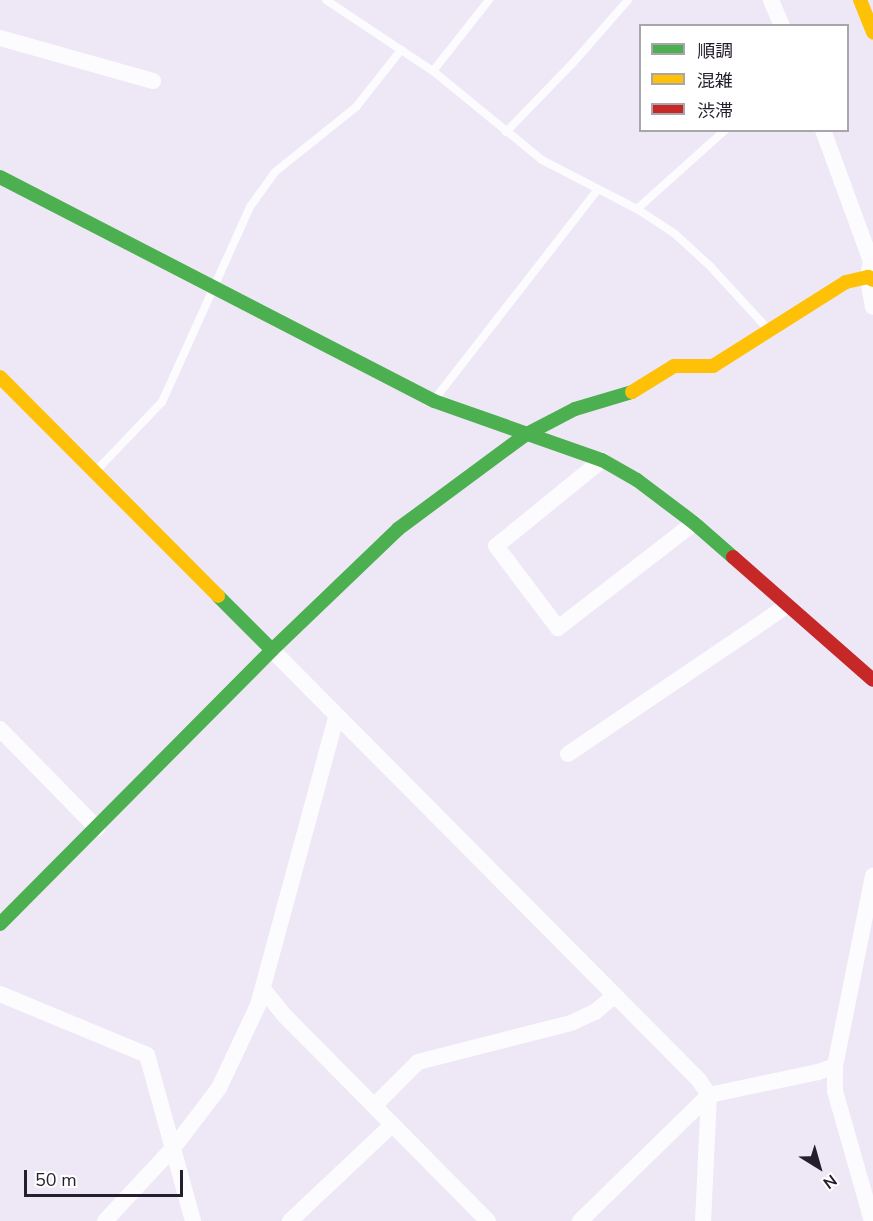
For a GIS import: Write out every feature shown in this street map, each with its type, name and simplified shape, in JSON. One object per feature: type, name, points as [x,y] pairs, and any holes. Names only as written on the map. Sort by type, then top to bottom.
[{"type":"street","points":[[771,0],[781,24]]},
{"type":"street","points":[[860,0],[873,33]]},
{"type":"street","points":[[0,38],[153,81]]},
{"type":"street","points":[[825,132],[871,261],[873,308]]},
{"type":"street","points":[[0,177],[434,401],[525,435],[602,460],[637,480],[694,523],[873,680]]},
{"type":"street","points":[[0,924],[272,650],[398,529],[525,435],[575,409],[625,396],[674,366],[713,366],[846,282],[871,279]]},
{"type":"street","points":[[0,377],[698,1079],[709,1095],[703,1221]]},
{"type":"street","points":[[602,460],[496,546],[558,628],[694,523]]},
{"type":"street","points":[[568,754],[787,606]]},
{"type":"street","points":[[105,1221],[174,1147],[219,1088],[258,1005],[336,717]]},
{"type":"street","points":[[0,729],[97,828]]},
{"type":"street","points":[[872,1221],[835,1091],[835,1066],[873,876]]},
{"type":"street","points":[[263,989],[286,1017],[488,1221]]},
{"type":"street","points":[[0,994],[147,1055],[193,1221]]},
{"type":"street","points":[[374,1106],[418,1062],[571,1023],[595,1012],[614,996]]},
{"type":"street","points":[[580,1221],[709,1095],[818,1072],[835,1066]]},
{"type":"street","points":[[290,1221],[393,1124]]},
{"type":"lane","points":[[326,0],[433,71],[542,160],[637,210],[675,234],[710,266],[770,331]]},
{"type":"lane","points":[[433,71],[489,0]]},
{"type":"lane","points":[[506,132],[572,64],[628,0]]},
{"type":"lane","points":[[95,472],[162,402],[250,207],[275,172],[356,107],[401,50]]},
{"type":"lane","points":[[637,210],[723,132]]},
{"type":"lane","points":[[434,401],[598,189]]},
{"type":"traffic: fast","points":[[0,177],[434,401],[602,460],[637,480],[694,523],[733,557]]},
{"type":"traffic: fast","points":[[0,924],[272,650],[398,529],[525,435],[575,409],[632,392]]},
{"type":"traffic: fast","points":[[218,596],[272,650]]},
{"type":"traffic: slow","points":[[860,0],[873,33]]},
{"type":"traffic: slow","points":[[632,392],[674,366],[713,366],[846,282],[868,277],[873,280]]},
{"type":"traffic: slow","points":[[0,377],[218,596]]},
{"type":"traffic: jam","points":[[733,557],[873,680]]}]
